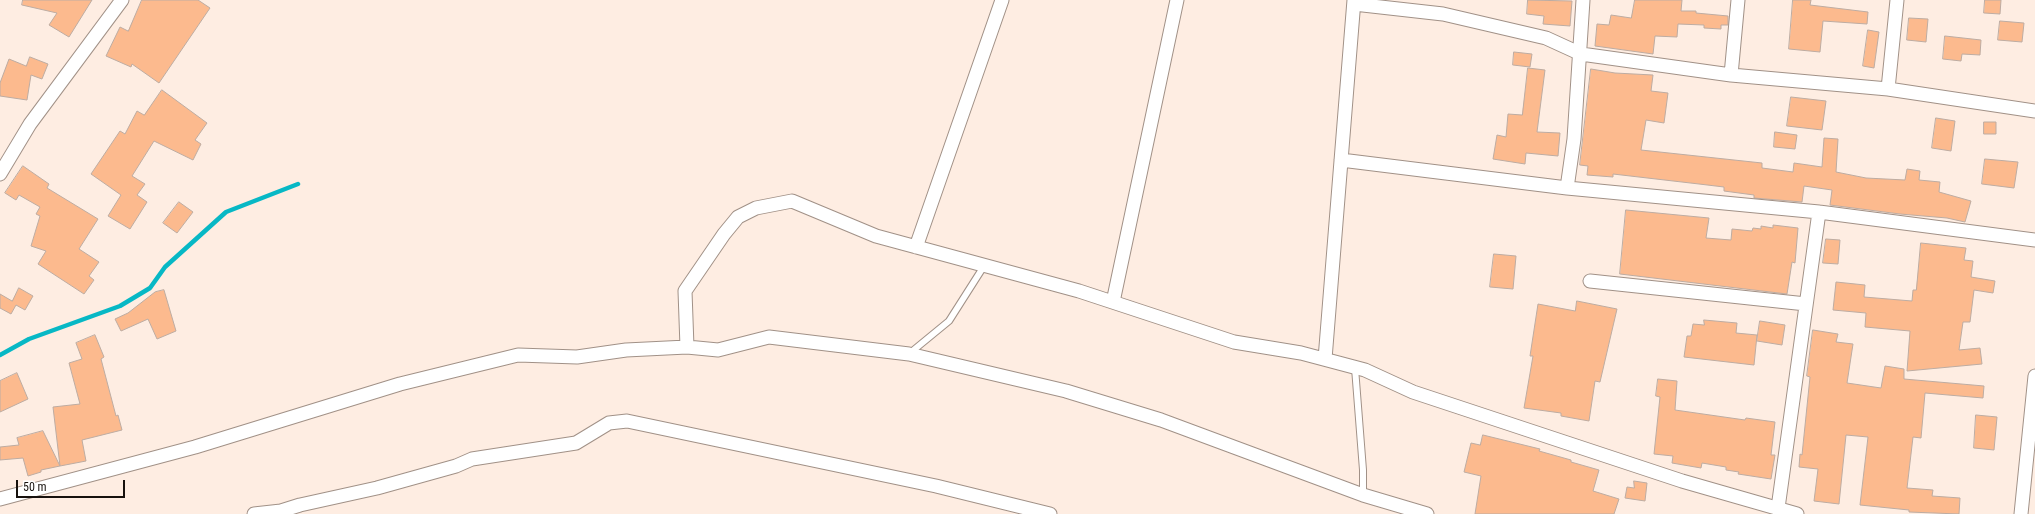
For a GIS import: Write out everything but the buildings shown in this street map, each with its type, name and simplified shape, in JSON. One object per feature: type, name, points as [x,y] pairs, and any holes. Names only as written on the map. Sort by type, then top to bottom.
[{"type":"street","points":[[0,174],[30,124],[122,0]]},
{"type":"street","points":[[916,247],[1002,0]]},
{"type":"street","points":[[1113,302],[1178,0]]},
{"type":"street","points":[[1567,188],[1574,138],[1581,54],[1583,0]]},
{"type":"street","points":[[1731,75],[1738,0]]},
{"type":"street","points":[[1888,90],[1897,0]]},
{"type":"street","points":[[1325,359],[1354,2],[1444,14],[1546,38],[1581,54],[1731,75],[1888,90],[2035,111]]},
{"type":"street","points":[[1341,160],[1567,188],[1819,212],[2035,240]]},
{"type":"street","points":[[687,347],[684,291],[738,217],[756,208],[792,201],[876,236],[1113,302],[1234,342],[1301,353],[1355,368],[1413,392],[1675,479],[1797,514]]},
{"type":"street","points":[[1778,508],[1819,212]]},
{"type":"street","points":[[1590,281],[1806,304]]},
{"type":"street","points":[[0,499],[195,447],[400,384],[518,355],[577,357],[626,350],[687,347],[718,350],[769,337],[909,354],[1066,390],[1161,420],[1363,495],[1428,514]]},
{"type":"street","points":[[2021,514],[2031,457],[2035,376]]},
{"type":"street","points":[[254,514],[281,511],[300,505],[377,488],[456,466],[472,459],[576,443],[609,423],[627,421],[936,486],[1050,514]]},
{"type":"lane","points":[[909,354],[950,321],[984,265]]},
{"type":"lane","points":[[1355,368],[1363,470],[1363,495]]},
{"type":"waterway","points":[[0,355],[29,339],[120,306],[150,288],[165,267],[226,212],[298,184]]}]
